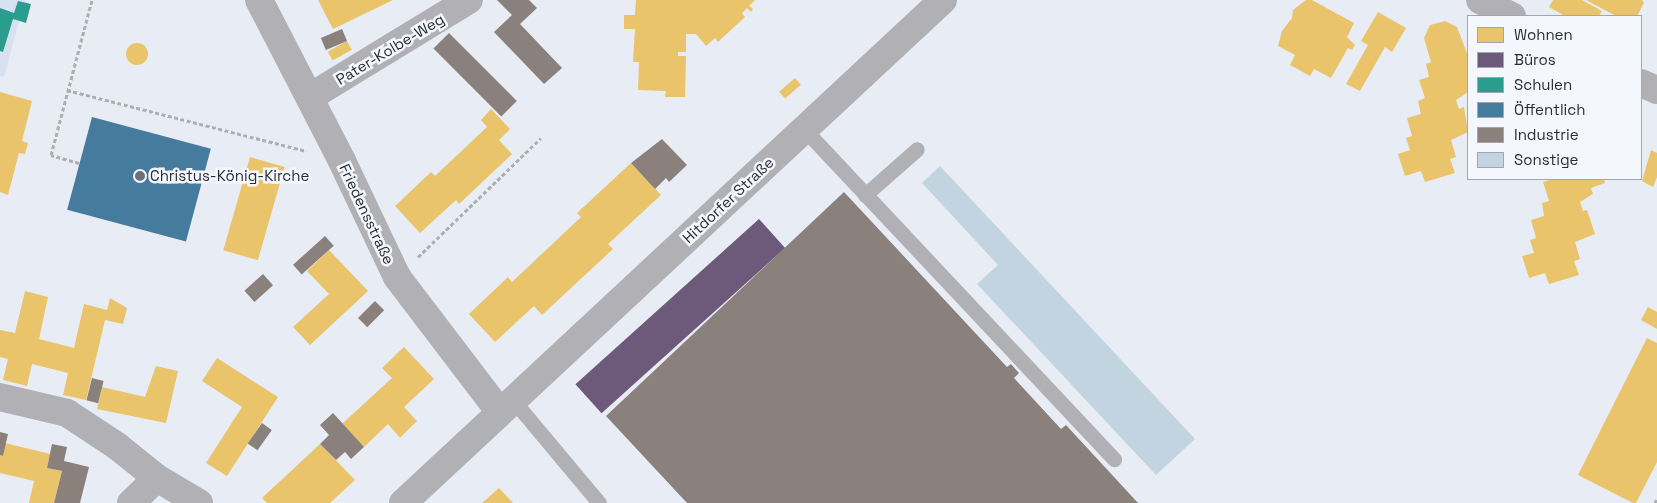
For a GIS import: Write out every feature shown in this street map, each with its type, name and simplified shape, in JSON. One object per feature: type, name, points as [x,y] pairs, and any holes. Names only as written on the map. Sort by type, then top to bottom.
[{"type":"street","name":"Friedensstraße","points":[[259,0],[342,161],[397,277],[506,406]]},
{"type":"street","name":"Pater-Kolbe-Weg","points":[[310,97],[470,0]]},
{"type":"street","name":"Hitdorfer Straße","points":[[403,503],[943,0]]},
{"type":"street","points":[[1480,0],[1510,15]]},
{"type":"street","points":[[1642,83],[1657,90]]},
{"type":"street","points":[[0,397],[67,413],[117,446],[156,478],[198,503]]},
{"type":"street","points":[[131,503],[156,478]]},
{"type":"lane","points":[[804,129],[1114,459]]},
{"type":"lane","points":[[865,195],[917,149]]},
{"type":"lane","points":[[506,406],[599,503]]},
{"type":"path","points":[[80,162],[51,154],[92,0]]},
{"type":"path","points":[[67,90],[342,161]]},
{"type":"path","points":[[397,277],[541,138]]},
{"type":"path","points":[[1655,503],[1657,499]]},
{"type":"shaded area","points":[[0,0],[25,0],[4,77],[0,76]]},
{"type":"building: Wohnen","points":[[318,0],[393,0],[333,29]]},
{"type":"building: Wohnen","points":[[636,0],[755,0],[749,6],[753,9],[751,12],[747,8],[742,13],[745,17],[718,42],[715,38],[706,46],[696,34],[686,34],[686,52],[678,52],[678,56],[686,56],[685,97],[665,97],[666,91],[638,90],[639,62],[633,62],[635,29],[624,29],[624,15],[635,15]]},
{"type":"building: Wohnen","points":[[1306,0],[1312,0],[1354,23],[1347,37],[1355,45],[1352,50],[1348,48],[1331,78],[1314,69],[1310,76],[1290,65],[1295,55],[1278,46],[1282,31],[1292,18],[1293,10]]},
{"type":"building: Wohnen","points":[[1553,0],[1582,0],[1602,11],[1600,15],[1563,15],[1549,7]]},
{"type":"building: Wohnen","points":[[1586,0],[1642,0],[1644,3],[1638,15],[1614,15]]},
{"type":"building: Wohnen","points":[[1378,12],[1406,28],[1392,52],[1385,47],[1360,91],[1346,84],[1368,45],[1361,41]]},
{"type":"building: Wohnen","points":[[1445,21],[1457,27],[1467,53],[1467,93],[1456,100],[1459,109],[1464,107],[1467,132],[1451,140],[1456,157],[1450,159],[1455,173],[1425,182],[1421,171],[1405,176],[1398,154],[1410,150],[1406,138],[1412,136],[1407,118],[1421,114],[1418,101],[1425,98],[1419,80],[1429,77],[1426,64],[1431,62],[1424,38],[1430,25]]},
{"type":"building: Wohnen","points":[[347,41],[352,50],[333,60],[328,52]]},
{"type":"building: Wohnen","points":[[137,43],[145,46],[148,54],[145,62],[137,65],[129,62],[126,54],[129,46]]},
{"type":"building: Wohnen","points":[[795,78],[801,85],[785,99],[779,92]]},
{"type":"building: Wohnen","points":[[0,92],[32,101],[22,141],[28,143],[25,154],[19,153],[8,195],[0,192]]},
{"type":"building: Wohnen","points":[[491,109],[510,129],[499,140],[512,154],[459,204],[456,200],[420,233],[395,206],[431,172],[435,176],[487,127],[481,120]]},
{"type":"building: Wohnen","points":[[1651,150],[1657,153],[1657,177],[1653,187],[1642,181]]},
{"type":"building: Wohnen","points":[[250,157],[285,167],[258,260],[223,250]]},
{"type":"building: Wohnen","points":[[631,163],[661,195],[608,244],[613,249],[542,315],[534,306],[495,342],[469,314],[508,277],[512,282],[581,217],[577,213]]},
{"type":"building: Wohnen","points":[[1550,180],[1604,180],[1605,183],[1591,188],[1593,194],[1580,202],[1583,211],[1587,210],[1595,234],[1575,242],[1580,259],[1574,261],[1579,275],[1549,284],[1545,273],[1529,278],[1522,256],[1534,253],[1530,240],[1536,238],[1531,220],[1544,216],[1542,203],[1549,201],[1543,182]]},
{"type":"building: Wohnen","points":[[329,250],[368,291],[310,345],[293,327],[329,294],[307,271]]},
{"type":"building: Wohnen","points":[[25,291],[48,297],[39,339],[74,348],[84,304],[107,310],[110,298],[127,308],[123,324],[105,320],[86,400],[63,395],[68,373],[32,364],[27,386],[3,380],[8,359],[0,357],[0,330],[15,333]]},
{"type":"building: Wohnen","points":[[1648,307],[1657,312],[1657,329],[1641,320]]},
{"type":"building: Wohnen","points":[[1647,338],[1657,343],[1657,462],[1636,503],[1633,503],[1578,475]]},
{"type":"building: Wohnen","points":[[404,347],[434,379],[404,407],[417,421],[400,438],[388,424],[364,447],[342,424],[392,378],[382,368]]},
{"type":"building: Wohnen","points":[[217,358],[278,397],[227,476],[206,463],[242,407],[202,381]]},
{"type":"building: Wohnen","points":[[156,366],[178,371],[166,423],[97,409],[102,387],[145,397]]},
{"type":"building: Wohnen","points":[[5,443],[50,454],[47,468],[62,471],[54,503],[29,503],[34,481],[0,473],[0,455],[3,456]]},
{"type":"building: Wohnen","points":[[320,444],[355,480],[330,503],[267,503],[262,498]]},
{"type":"building: Wohnen","points":[[499,488],[513,503],[482,503]]},
{"type":"building: Büros","points":[[759,219],[785,248],[602,413],[575,384]]},
{"type":"building: Schulen","points":[[18,1],[31,4],[26,23],[13,19],[3,52],[0,51],[0,8],[14,13]]},
{"type":"building: Öffentlich","name":"Christus-König-Kirche","points":[[92,117],[211,149],[186,242],[67,210]]},
{"type":"building: Industrie","points":[[497,0],[529,0],[537,8],[520,24],[562,68],[544,84],[494,32],[512,15]]},
{"type":"building: Industrie","points":[[342,29],[347,41],[326,50],[321,38]]},
{"type":"building: Industrie","points":[[449,33],[517,101],[501,116],[433,49]]},
{"type":"building: Industrie","points":[[662,139],[687,165],[669,182],[666,178],[655,189],[631,163]]},
{"type":"building: Industrie","points":[[844,192],[1007,367],[1011,364],[1019,373],[1014,378],[1061,429],[1066,425],[1138,503],[687,503],[606,416]]},
{"type":"building: Industrie","points":[[325,236],[334,246],[302,274],[293,265]]},
{"type":"building: Industrie","points":[[263,274],[273,285],[254,302],[244,291]]},
{"type":"building: Industrie","points":[[375,301],[384,310],[367,327],[358,318]]},
{"type":"building: Industrie","points":[[92,378],[104,381],[98,403],[86,400]]},
{"type":"building: Industrie","points":[[333,413],[364,447],[351,459],[345,452],[336,460],[320,444],[329,435],[320,425]]},
{"type":"building: Industrie","points":[[262,423],[272,430],[257,450],[248,443]]},
{"type":"building: Industrie","points":[[0,432],[8,434],[3,456],[0,455]]},
{"type":"building: Industrie","points":[[52,444],[67,447],[64,461],[89,467],[80,503],[54,503],[62,471],[47,468]]},
{"type":"building: Sonstige","points":[[940,166],[1195,439],[1156,475],[977,284],[998,265],[922,183]]},
{"type":"place","name":"Christus-König-Kirche","points":[[140,176]]}]
